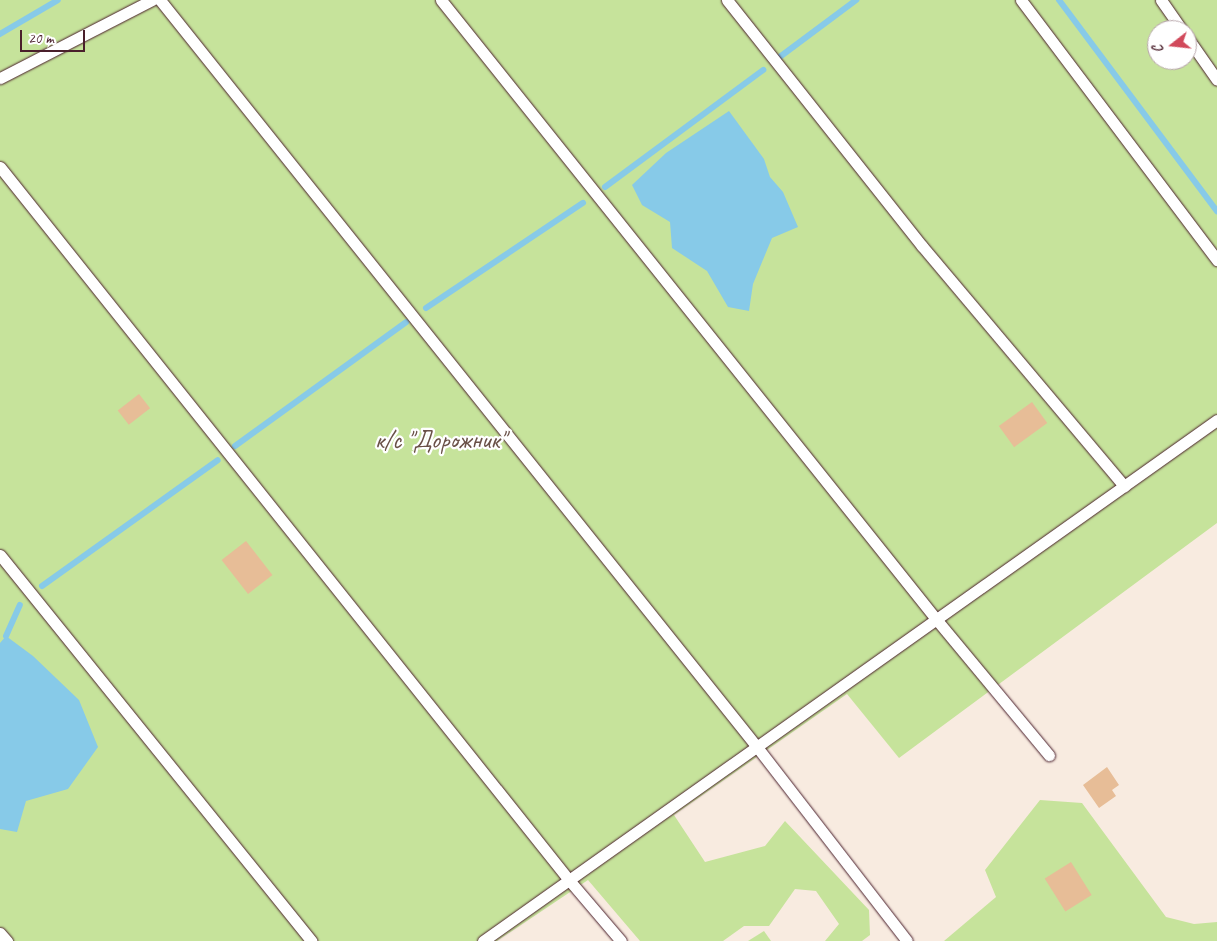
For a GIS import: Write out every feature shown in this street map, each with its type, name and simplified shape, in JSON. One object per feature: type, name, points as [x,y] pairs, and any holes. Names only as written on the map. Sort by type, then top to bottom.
[{"type":"lane","points":[[0,78],[152,0]]},
{"type":"lane","points":[[160,0],[757,747],[907,941]]},
{"type":"lane","points":[[441,0],[936,620],[1049,755]]},
{"type":"lane","points":[[727,0],[922,246],[1124,486]]},
{"type":"lane","points":[[1021,0],[1217,260]]},
{"type":"lane","points":[[1161,0],[1175,20]]},
{"type":"lane","points":[[1197,51],[1217,80]]},
{"type":"lane","points":[[0,166],[569,880],[621,941]]},
{"type":"lane","points":[[483,941],[1217,420]]},
{"type":"lane","points":[[0,555],[311,941]]},
{"type":"lane","points":[[0,933],[7,941]]},
{"type":"green space","name":"к/с \"Дорожник\"","points":[[0,0],[1217,0],[1217,523],[899,758],[847,694],[674,815],[705,862],[765,846],[785,821],[869,910],[870,935],[862,941],[825,941],[839,924],[816,891],[795,889],[769,926],[744,926],[723,941],[640,941],[588,880],[497,941],[0,941]]},
{"type":"green space","points":[[1040,800],[1082,803],[1166,917],[1194,924],[1217,922],[1217,941],[944,941],[996,897],[985,870]]},
{"type":"green space","points":[[764,931],[771,941],[748,941]]},
{"type":"water","points":[[729,111],[764,159],[770,177],[783,192],[798,227],[772,238],[753,284],[749,311],[728,307],[707,271],[672,248],[670,222],[642,205],[632,185],[666,153]]},
{"type":"water","points":[[6,636],[33,656],[79,700],[98,747],[68,789],[26,801],[17,832],[0,829],[0,643]]},
{"type":"building","points":[[139,394],[150,408],[129,425],[118,411]]},
{"type":"building","points":[[1032,402],[1047,423],[1014,447],[999,426]]},
{"type":"building","points":[[246,541],[272,575],[248,594],[222,560]]},
{"type":"building","points":[[1107,767],[1119,785],[1112,790],[1116,796],[1099,808],[1083,785]]},
{"type":"building","points":[[1071,862],[1092,895],[1065,912],[1045,878]]},
{"type":"waterway","points":[[0,34],[58,0]]},
{"type":"waterway","points":[[781,56],[856,0]]},
{"type":"waterway","points":[[1059,0],[1217,211]]},
{"type":"waterway","points":[[605,187],[763,70]]},
{"type":"waterway","points":[[426,308],[583,203]]},
{"type":"waterway","points":[[235,446],[406,322]]},
{"type":"waterway","points":[[42,586],[218,460]]},
{"type":"waterway","points":[[6,636],[20,605]]}]
